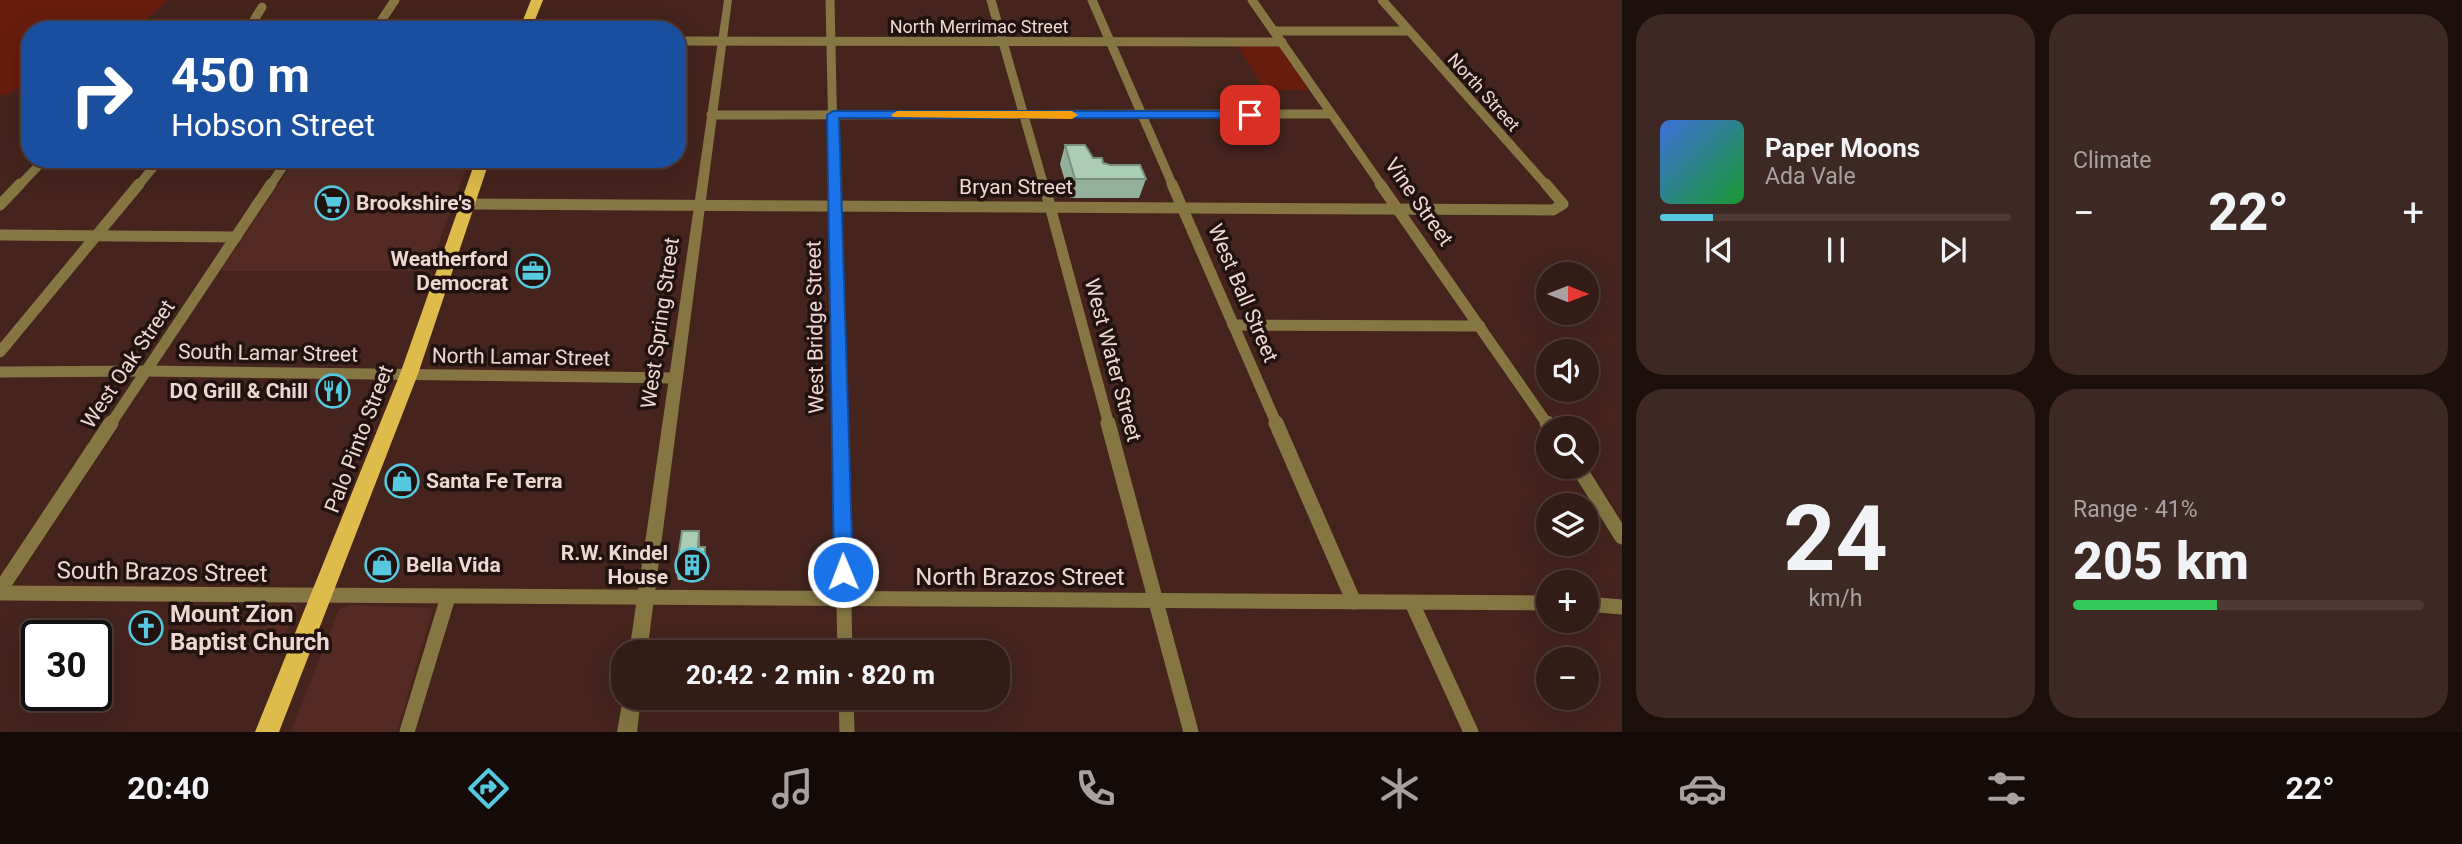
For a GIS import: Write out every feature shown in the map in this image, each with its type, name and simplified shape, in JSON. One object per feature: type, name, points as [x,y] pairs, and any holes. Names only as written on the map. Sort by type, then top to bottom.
[{"type":"main road","points":[[529,21],[537,0]]},
{"type":"main road","name":"Palo Pinto Street","points":[[267,732],[409,374],[480,168]]},
{"type":"street","points":[[381,21],[395,0]]},
{"type":"street","name":"West Spring Street","points":[[640,640],[710,115],[728,0]]},
{"type":"street","name":"West Bridge Street","points":[[830,0],[845,640]]},
{"type":"street","name":"West Water Street","points":[[991,0],[1050,206],[1191,732]]},
{"type":"street","name":"West Ball Street","points":[[1093,0],[1354,602]]},
{"type":"street","name":"Vine Street","points":[[1252,0],[1542,416]]},
{"type":"street","name":"North Street","points":[[1382,0],[1563,204]]},
{"type":"street","points":[[253,21],[262,7]]},
{"type":"street","points":[[1274,31],[1408,31]]},
{"type":"street","name":"North Merrimac Street","points":[[686,41],[1282,42]]},
{"type":"street","points":[[710,115],[1331,114]]},
{"type":"street","points":[[0,205],[36,168]]},
{"type":"street","points":[[0,352],[153,168]]},
{"type":"street","name":"West Oak Street","points":[[0,592],[282,168]]},
{"type":"street","name":"Bryan Street","points":[[467,204],[1553,210],[1563,204]]},
{"type":"street","points":[[0,235],[236,237]]},
{"type":"street","points":[[1233,325],[1480,326]]},
{"type":"street","name":"South Lamar Street","points":[[0,372],[146,370],[409,374]]},
{"type":"street","name":"North Lamar Street","points":[[409,374],[675,377]]},
{"type":"street","points":[[1586,479],[1622,537]]},
{"type":"street","name":"South Brazos Street","points":[[0,592],[323,596]]},
{"type":"street","name":"North Brazos Street","points":[[323,596],[1536,603]]},
{"type":"street","points":[[407,732],[448,597]]},
{"type":"street","points":[[1412,603],[1471,732]]},
{"type":"street","points":[[1599,605],[1622,607]]},
{"type":"street","points":[[627,732],[630,710]]},
{"type":"street","points":[[846,710],[847,732]]},
{"type":"shaded area","points":[[0,0],[167,0],[145,21],[21,21],[21,89],[16,89],[9,95],[0,95]]},
{"type":"shaded area","points":[[1236,43],[1279,45],[1309,90],[1265,90]]},
{"type":"shaded area","points":[[290,168],[466,168],[429,271],[221,271]]},
{"type":"shaded area","points":[[251,604],[298,605],[278,652],[229,652]]},
{"type":"shaded area","points":[[349,605],[433,608],[397,732],[291,732],[338,611]]},
{"type":"building","points":[[1065,145],[1085,145],[1093,158],[1102,158],[1103,163],[1110,165],[1140,165],[1146,179],[1075,179]]},
{"type":"building","name":"R.W. Kindel House","points":[[682,531],[699,531],[698,547],[705,547],[703,572],[676,572]]},
{"type":"slow traffic","points":[[897,115],[1072,115]]},
{"type":"place","name":"Brookshire's","points":[[332,203]]},
{"type":"place","name":"Weatherford Democrat","points":[[533,271]]},
{"type":"place","name":"DQ Grill & Chill","points":[[333,391]]},
{"type":"place","name":"Santa Fe Terra","points":[[402,481]]},
{"type":"place","name":"Bella Vida","points":[[382,565]]},
{"type":"place","name":"R.W. Kindel House","points":[[692,565]]},
{"type":"place","name":"Mount Zion Baptist Church","points":[[146,628]]},
{"type":"route","points":[[843,572],[833,115],[1250,115]]}]
